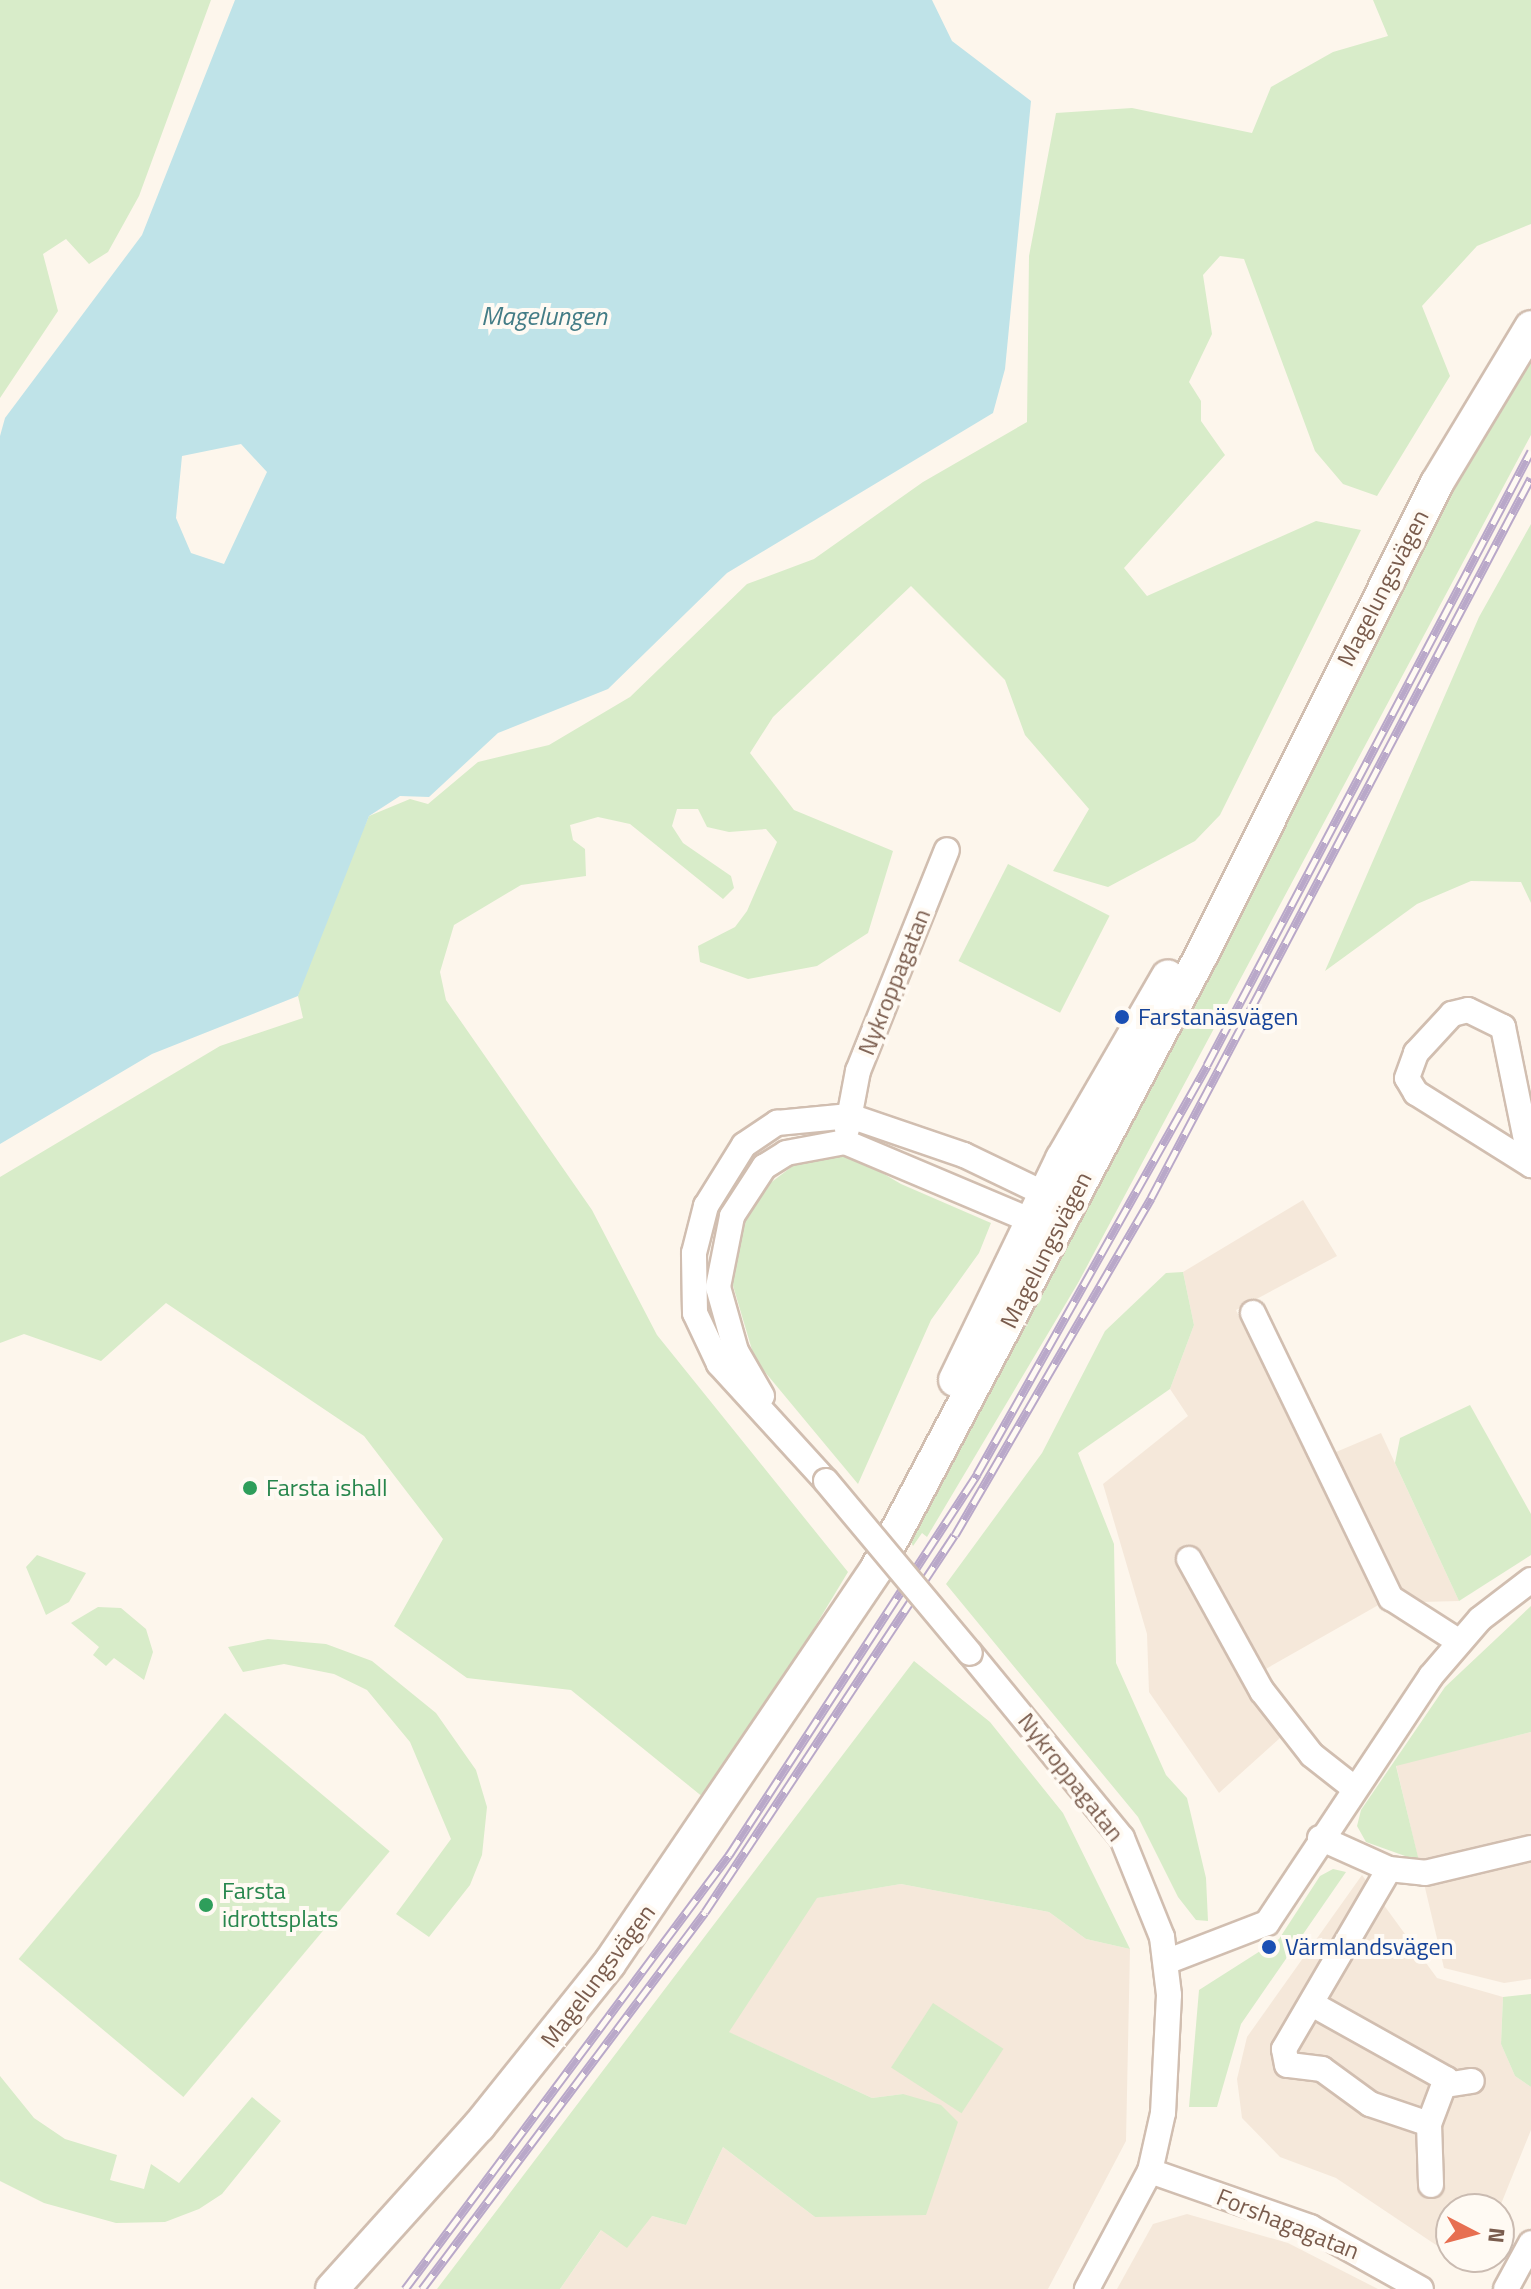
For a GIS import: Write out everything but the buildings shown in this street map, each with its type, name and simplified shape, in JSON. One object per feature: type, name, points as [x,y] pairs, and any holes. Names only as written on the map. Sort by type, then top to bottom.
[{"type":"main road","name":"Magelungsvägen","points":[[332,2289],[479,2126],[609,1964],[920,1495],[1050,1214],[1246,856],[1437,483],[1531,327]]},
{"type":"street","name":"Nykroppagatan","points":[[777,1422],[728,1328],[720,1258],[737,1205],[764,1167],[786,1153],[845,1142],[858,1071],[947,850]]},
{"type":"street","points":[[1452,1014],[1485,1014],[1503,1027],[1531,1165],[1416,1093],[1407,1078],[1416,1053],[1452,1014]]},
{"type":"street","name":"Nykroppagatan","points":[[1050,1214],[964,1155],[850,1116],[777,1123],[744,1145],[706,1206],[694,1253],[695,1313],[704,1338],[719,1364],[777,1422],[1122,1838],[1154,1906],[1166,1962],[1168,2062],[1150,2171],[1087,2289]]},
{"type":"street","points":[[845,1142],[1050,1214]]},
{"type":"street","points":[[1253,1313],[1391,1598],[1458,1641]]},
{"type":"street","points":[[1189,1559],[1262,1691],[1312,1755],[1354,1788]]},
{"type":"street","points":[[1166,1962],[1267,1923],[1320,1838],[1458,1641],[1531,1580]]},
{"type":"street","points":[[1320,1838],[1389,1869],[1438,1874],[1531,1848]]},
{"type":"street","points":[[1389,1869],[1284,2049],[1287,2065],[1322,2069],[1370,2104],[1429,2124]]},
{"type":"street","points":[[1312,2004],[1446,2085],[1472,2081]]},
{"type":"street","points":[[1431,2185],[1429,2124],[1446,2085]]},
{"type":"street","name":"Forshagagatan","points":[[1150,2171],[1310,2227],[1421,2289]]},
{"type":"street","points":[[1506,2289],[1531,2243]]},
{"type":"shaded area","points":[[1303,1200],[1337,1256],[1236,1310],[1310,1463],[1381,1433],[1459,1601],[1382,1603],[1241,1683],[1280,1738],[1219,1793],[1149,1692],[1147,1634],[1103,1484],[1188,1416],[1170,1389],[1194,1325],[1183,1272]]},
{"type":"shaded area","points":[[1531,1732],[1531,1979],[1504,1983],[1444,1968],[1396,1765]]},
{"type":"shaded area","points":[[1362,1875],[1437,1978],[1503,1997],[1501,2044],[1515,2076],[1531,2087],[1531,2130],[1505,2193],[1435,2193],[1435,2244],[1336,2178],[1280,2157],[1242,2118],[1237,2079],[1247,2037]]},
{"type":"shaded area","points":[[901,1884],[1049,1912],[1086,1939],[1130,1949],[1126,2141],[1048,2289],[560,2289],[602,2229],[652,2216],[686,2225],[723,2147],[815,2217],[903,2094],[872,2098],[728,2032],[816,1898]]},
{"type":"shaded area","points":[[1187,2214],[1288,2243],[1378,2289],[1117,2289],[1153,2224]]},
{"type":"green space","points":[[0,0],[211,0],[139,196],[108,252],[89,264],[66,239],[43,254],[58,311],[0,398]]},
{"type":"green space","points":[[1373,0],[1531,0],[1531,224],[1477,246],[1422,306],[1450,376],[1377,496],[1343,484],[1315,451],[1244,259],[1220,256],[1203,275],[1212,334],[1189,382],[1201,401],[1201,421],[1225,455],[1124,568],[1147,596],[1316,521],[1361,530],[1220,815],[1195,841],[1108,887],[1053,871],[1089,809],[1025,735],[1005,680],[911,586],[773,717],[750,753],[794,810],[893,851],[868,933],[817,966],[748,979],[700,962],[698,946],[735,927],[747,911],[777,842],[766,829],[729,832],[707,827],[698,809],[677,809],[672,826],[683,843],[731,876],[734,888],[723,899],[630,824],[598,817],[570,825],[573,840],[585,849],[586,876],[521,885],[454,925],[440,972],[446,1000],[592,1210],[657,1335],[848,1572],[709,1802],[571,1690],[467,1678],[394,1626],[443,1539],[364,1436],[166,1303],[101,1361],[24,1334],[0,1343],[0,1177],[220,1046],[303,1018],[298,996],[317,934],[369,816],[410,799],[428,804],[478,762],[549,745],[630,697],[747,584],[814,559],[923,482],[1027,422],[1029,256],[1056,113],[1132,108],[1252,133],[1271,87],[1333,52],[1388,36]]},
{"type":"green space","points":[[1531,361],[1531,435],[1078,1283],[927,1537],[922,1533],[913,1546],[909,1538],[1326,747],[1329,726],[1484,433]]},
{"type":"green space","points":[[1531,524],[1531,903],[1521,882],[1471,881],[1417,904],[1325,971],[1479,617]]},
{"type":"green space","points":[[1008,864],[1110,916],[1060,1013],[959,961]]},
{"type":"green space","points":[[844,1153],[869,1157],[867,1164],[901,1184],[991,1223],[979,1253],[931,1320],[858,1484],[755,1360],[731,1279],[742,1219],[757,1193],[802,1159]]},
{"type":"green space","points":[[1183,1272],[1194,1325],[1170,1389],[1078,1453],[1114,1544],[1116,1663],[1166,1775],[1187,1798],[1206,1878],[1208,1921],[1196,1920],[1178,1897],[1138,1817],[946,1584],[1042,1453],[1105,1331],[1166,1273]]},
{"type":"green space","points":[[1470,1405],[1531,1514],[1531,1555],[1459,1601],[1395,1463],[1400,1438]]},
{"type":"green space","points":[[37,1555],[86,1573],[69,1602],[46,1615],[26,1567]]},
{"type":"green space","points":[[1531,1606],[1531,1732],[1396,1766],[1419,1861],[1366,1842],[1357,1826],[1361,1810],[1445,1687]]},
{"type":"green space","points":[[98,1607],[121,1608],[146,1629],[153,1652],[144,1680],[114,1658],[106,1666],[93,1655],[99,1647],[71,1623]]},
{"type":"green space","points":[[268,1639],[326,1644],[372,1661],[436,1713],[476,1770],[487,1807],[482,1855],[470,1885],[429,1937],[396,1914],[451,1839],[410,1742],[367,1690],[334,1674],[284,1664],[243,1672],[228,1647]]},
{"type":"green space","points":[[914,1661],[990,1722],[1063,1813],[1130,1949],[1086,1939],[1049,1912],[901,1884],[817,1898],[729,2032],[872,2098],[903,2094],[941,2105],[958,2122],[926,2215],[815,2217],[723,2147],[686,2225],[652,2216],[627,2248],[601,2230],[560,2289],[437,2289]]},
{"type":"green space","name":"Farsta idrottsplats","points":[[225,1713],[390,1851],[183,2097],[19,1959]]},
{"type":"green space","points":[[1333,1869],[1346,1872],[1241,2024],[1217,2107],[1189,2107],[1199,1990],[1279,1939],[1320,1876]]},
{"type":"green space","points":[[1531,1994],[1531,2087],[1515,2076],[1501,2044],[1503,1997]]},
{"type":"green space","points":[[933,2003],[1003,2049],[962,2113],[891,2068]]},
{"type":"green space","points":[[0,2076],[34,2118],[65,2139],[117,2155],[110,2180],[144,2189],[151,2164],[179,2183],[252,2097],[281,2121],[222,2194],[199,2209],[165,2222],[116,2223],[44,2203],[0,2181]]},
{"type":"water","name":"Magelungen","points":[[235,0],[932,0],[952,41],[1031,101],[1005,369],[993,413],[727,573],[608,689],[498,733],[429,797],[400,796],[369,816],[298,996],[152,1054],[0,1144],[0,436],[5,418],[142,235]],"holes":[[[241,444],[267,472],[224,564],[191,553],[176,518],[182,456]]]},
{"type":"railway","points":[[405,2289],[729,1855],[977,1474],[1207,1065],[1531,451]]},
{"type":"railway","points":[[422,2289],[705,1912],[955,1535],[1151,1198],[1531,478]]},
{"type":"place","name":"Farstanäsvägen","points":[[1122,1017]]},
{"type":"place","name":"Farsta ishall","points":[[250,1488]]},
{"type":"place","name":"Farsta idrottsplats","points":[[206,1905]]},
{"type":"place","name":"Värmlandsvägen","points":[[1269,1947]]}]
